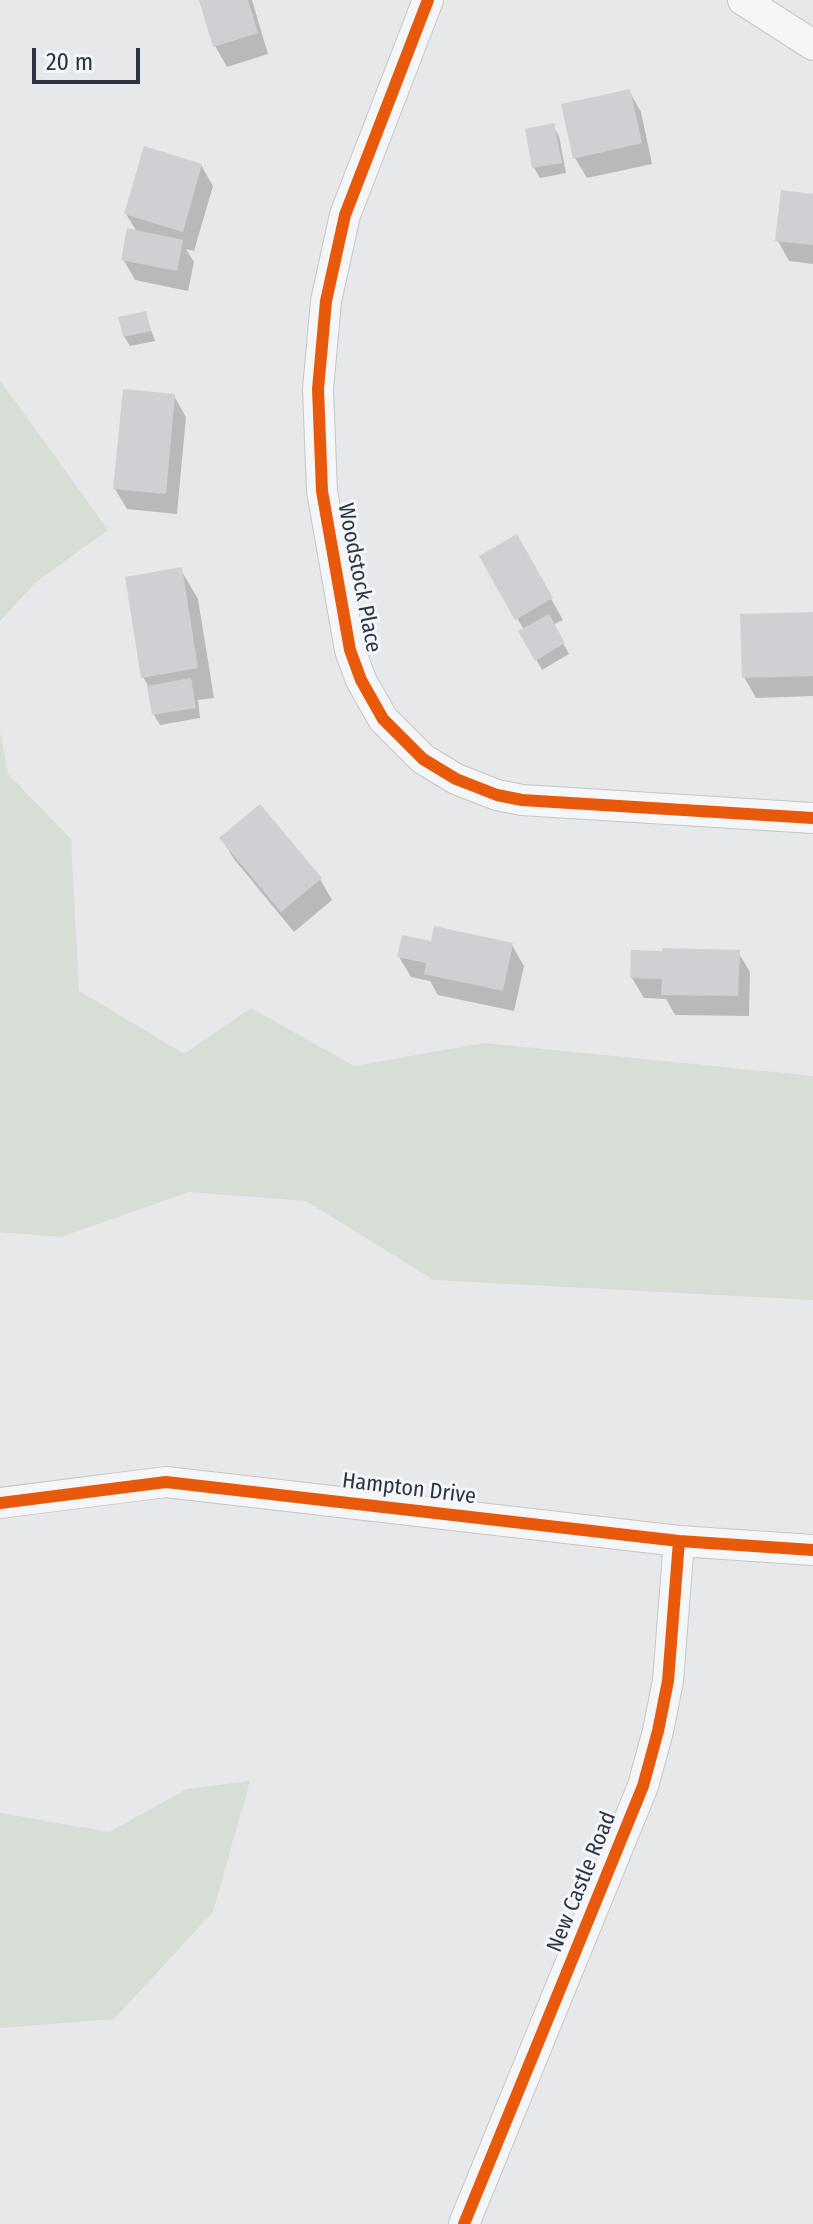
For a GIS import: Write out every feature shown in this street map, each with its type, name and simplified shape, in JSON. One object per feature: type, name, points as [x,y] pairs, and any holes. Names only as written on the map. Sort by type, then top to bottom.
[{"type":"street","name":"Woodstock Place","points":[[428,0],[345,215],[326,301],[318,389],[322,491],[350,650],[361,680],[383,719],[423,759],[456,779],[497,795],[522,800],[813,818]]},
{"type":"street","points":[[743,0],[813,45]]},
{"type":"street","name":"Hampton Drive","points":[[0,1503],[166,1482],[679,1541],[813,1550]]},
{"type":"street","name":"New Castle Road","points":[[464,2224],[643,1786],[668,1681],[679,1541]]},
{"type":"shaded area","points":[[0,380],[108,530],[36,582],[0,621]]},
{"type":"shaded area","points":[[0,730],[8,774],[71,839],[79,991],[184,1054],[251,1008],[354,1066],[484,1043],[813,1076],[813,1300],[434,1280],[306,1201],[189,1192],[61,1237],[0,1232]]},
{"type":"shaded area","points":[[250,1781],[213,1912],[114,2019],[0,2028],[0,1813],[109,1832],[187,1789]]},
{"type":"building","points":[[199,0],[248,0],[258,33],[213,47]]},
{"type":"building","points":[[630,89],[642,143],[573,159],[561,104]]},
{"type":"building","points":[[554,123],[562,163],[532,168],[525,129]]},
{"type":"building","points":[[144,146],[202,164],[183,232],[124,214]]},
{"type":"building","points":[[781,190],[813,194],[813,245],[775,241]]},
{"type":"building","points":[[127,228],[183,240],[177,271],[121,260]]},
{"type":"building","points":[[146,311],[151,331],[123,337],[118,317]]},
{"type":"building","points":[[123,389],[175,394],[166,494],[113,489]]},
{"type":"building","points":[[517,534],[553,598],[515,620],[479,556]]},
{"type":"building","points":[[182,567],[198,668],[141,678],[125,577]]},
{"type":"building","points":[[813,612],[813,676],[742,678],[740,614]]},
{"type":"building","points":[[549,614],[565,643],[535,661],[518,631]]},
{"type":"building","points":[[191,678],[196,708],[152,715],[147,686]]},
{"type":"building","points":[[260,804],[322,878],[281,912],[219,838]]},
{"type":"building","points":[[434,926],[513,943],[503,991],[424,974],[426,963],[397,957],[402,935],[431,941]]},
{"type":"building","points":[[663,948],[740,950],[738,996],[661,995],[662,979],[630,978],[631,950],[662,951]]},
{"type":"cycle path","points":[[428,0],[345,215],[326,301],[318,389],[322,491],[350,650],[361,680],[383,719],[423,759],[456,779],[497,795],[522,800],[813,818]]},
{"type":"cycle path","points":[[0,1503],[166,1482],[679,1541],[813,1550]]},
{"type":"cycle path","points":[[464,2224],[643,1786],[668,1681],[679,1541]]}]
